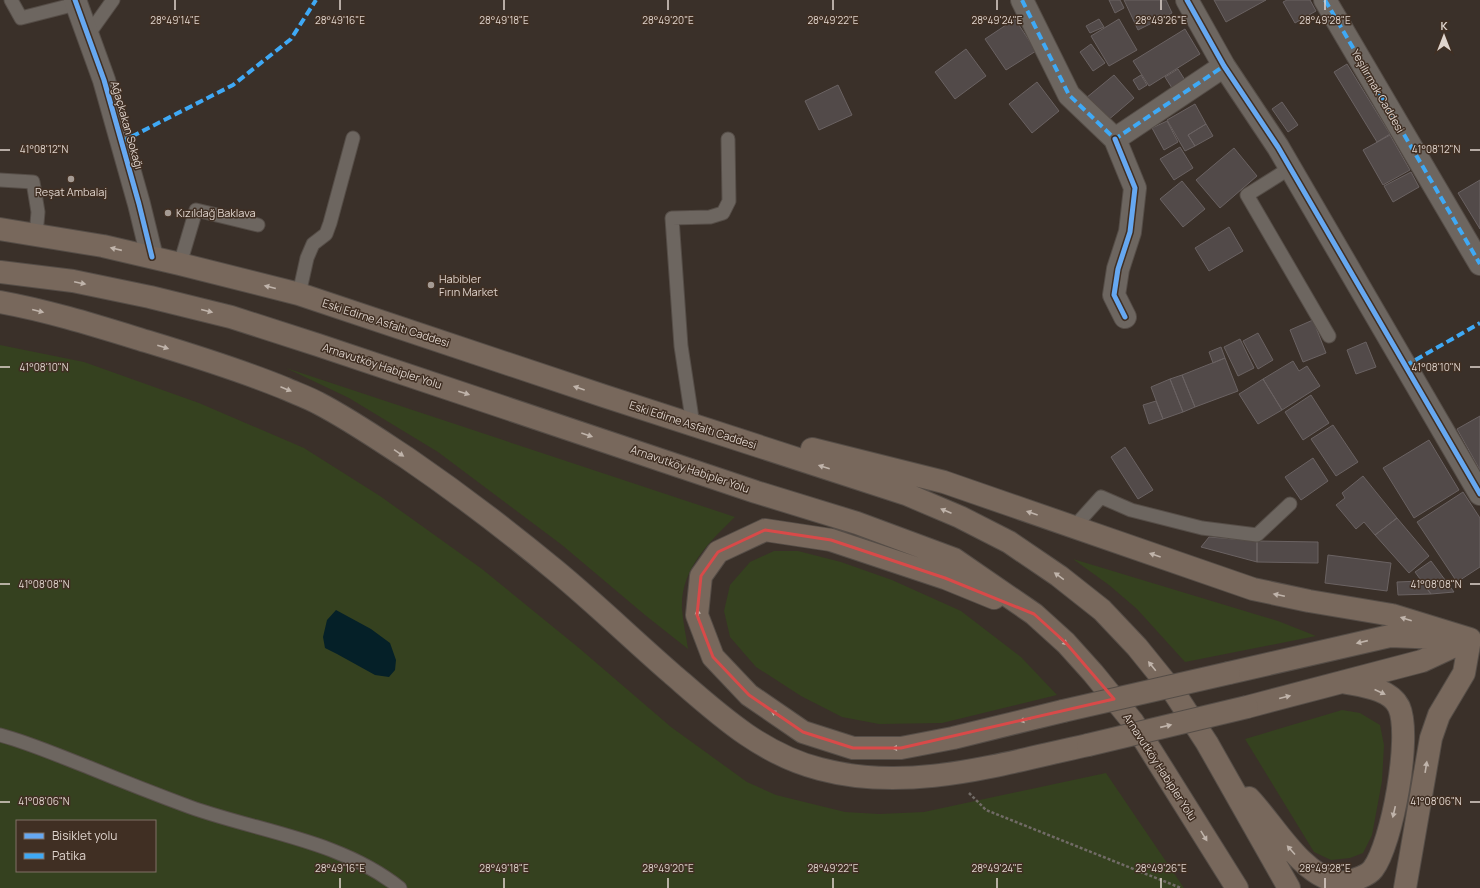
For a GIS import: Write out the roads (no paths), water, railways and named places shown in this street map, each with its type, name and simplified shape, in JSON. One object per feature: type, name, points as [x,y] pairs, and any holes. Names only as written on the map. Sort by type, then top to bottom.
[{"type":"highway","name":"Eski Edirne Asfaltı Caddesi","points":[[0,229],[103,246],[298,294],[763,447]]},
{"type":"highway","name":"Arnavutköy Habipler Yolu","points":[[0,272],[73,281],[150,297],[231,317],[756,492],[858,523],[954,559],[1034,614],[1066,643],[1094,673],[1133,722],[1237,888]]},
{"type":"highway","points":[[0,302],[71,319],[213,362],[261,378],[317,402],[373,435],[431,475],[496,523],[556,570],[718,714],[755,741],[788,759],[819,769],[858,778],[899,779],[951,774],[1088,745],[1247,707],[1422,660],[1470,639]]},
{"type":"highway","points":[[763,447],[810,448],[944,482],[1253,589],[1309,601],[1392,615],[1470,639]]},
{"type":"highway","points":[[763,447],[906,494],[960,517],[1010,542],[1060,576],[1102,610],[1137,647],[1175,694],[1233,782],[1258,808],[1292,851],[1317,874],[1338,882],[1360,879],[1372,871],[1381,857],[1388,837],[1396,801],[1402,752],[1403,724],[1398,707],[1389,696],[1377,690],[1342,682]]},
{"type":"highway","points":[[1034,614],[945,578],[831,540],[765,530],[718,552],[701,576],[697,615],[713,657],[749,695],[803,732],[853,748],[901,748],[953,738],[1063,711],[1390,636],[1470,639]]},
{"type":"highway","points":[[1405,888],[1431,738],[1439,715],[1464,673],[1470,639]]},
{"type":"highway","points":[[1207,743],[1289,888]]},
{"type":"street","points":[[1022,0],[1069,95],[1115,140],[1135,188],[1130,232],[1118,269],[1114,295],[1125,317]]},
{"type":"street","points":[[1187,0],[1224,66],[1290,168],[1480,494]]},
{"type":"street","name":"Yeşilırmak Caddesi","points":[[1325,0],[1480,264]]},
{"type":"street","name":"Ağaçkakan Sokağı","points":[[76,2],[104,80],[152,257]]},
{"type":"street","points":[[1115,140],[1224,66]]},
{"type":"lane","points":[[11,0],[21,18],[76,2]]},
{"type":"lane","points":[[88,35],[112,0]]},
{"type":"lane","points":[[298,294],[307,258],[313,244],[326,234],[330,223],[353,138]]},
{"type":"lane","points":[[693,425],[681,346],[672,218],[710,216],[723,213],[729,201],[728,139]]},
{"type":"lane","points":[[1290,168],[1247,195],[1329,336]]},
{"type":"lane","points":[[0,180],[33,182],[38,212],[36,234]]},
{"type":"lane","points":[[180,264],[196,210],[258,225]]},
{"type":"lane","points":[[1074,527],[1102,497],[1131,510],[1202,528],[1257,535],[1290,504]]},
{"type":"lane","points":[[0,735],[40,748],[221,818],[261,828],[328,849],[361,863],[387,877],[400,888]]},
{"type":"water","points":[[336,610],[371,629],[390,643],[396,660],[395,670],[389,677],[375,675],[325,648],[323,637],[327,620]]},
{"type":"place","name":"Reşat Ambalaj","points":[[71,179]]},
{"type":"place","name":"Kızıldağ Baklava","points":[[168,213]]},
{"type":"place","name":"Habibler Fırın Market","points":[[431,285]]}]
